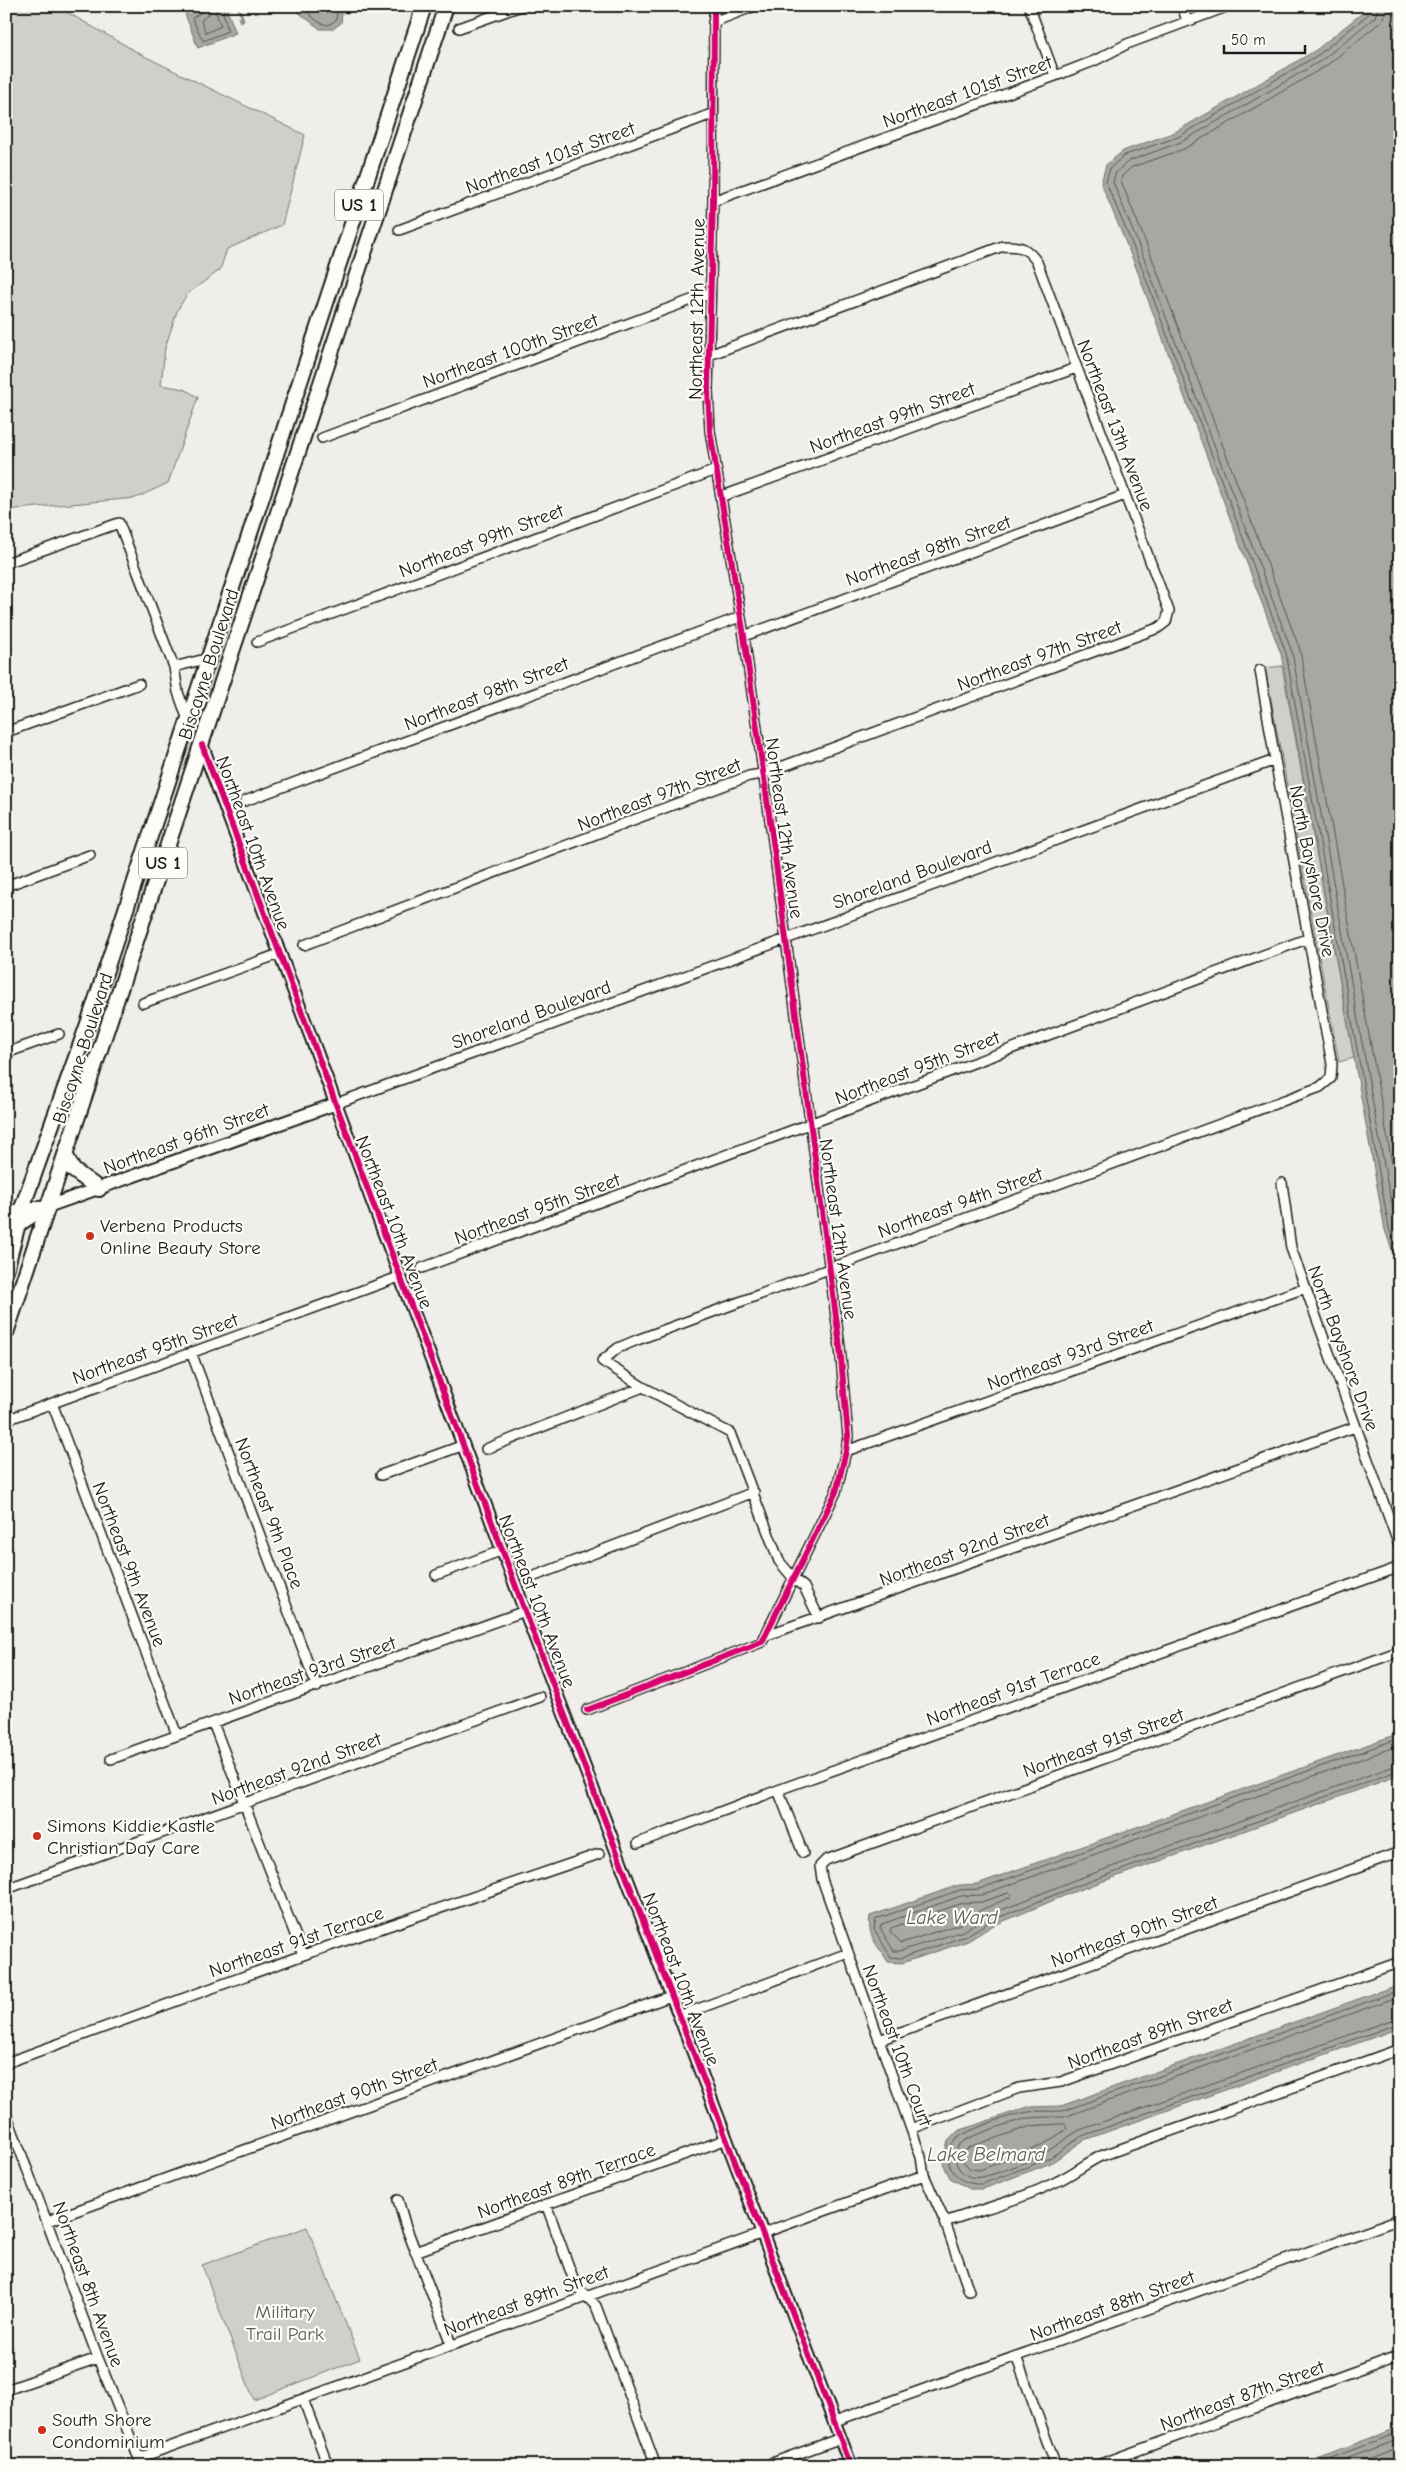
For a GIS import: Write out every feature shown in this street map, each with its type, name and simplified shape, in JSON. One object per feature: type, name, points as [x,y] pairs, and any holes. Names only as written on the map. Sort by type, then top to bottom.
[{"type":"main road","name":"Biscayne Boulevard","points":[[6,1269],[12,1229],[22,1208],[89,1021],[424,6]]},
{"type":"main road","name":"Biscayne Boulevard","points":[[6,1332],[66,1156],[446,6]]},
{"type":"main road","points":[[380,141],[386,146],[393,166]]},
{"type":"main road","points":[[293,404],[313,410]]},
{"type":"main road","points":[[66,1156],[75,1172],[99,1189]]},
{"type":"street","points":[[459,28],[521,6]]},
{"type":"street","name":"Northeast 12th Avenue","points":[[714,6],[713,201],[708,390],[716,470],[744,636],[809,1125],[830,1268],[848,1420],[846,1451],[836,1492],[767,1635]]},
{"type":"street","points":[[714,22],[754,6]]},
{"type":"street","points":[[1029,6],[1055,76]]},
{"type":"street","points":[[1182,6],[1187,21]]},
{"type":"street","name":"Northeast 101st Street","points":[[713,201],[1055,76],[1187,21],[1229,6]]},
{"type":"street","name":"Northeast 101st Street","points":[[399,230],[712,114]]},
{"type":"street","name":"Northeast 13th Avenue","points":[[709,355],[1003,246],[1021,246],[1037,262],[1169,611],[1166,622]]},
{"type":"street","name":"Northeast 100th Street","points":[[322,438],[710,293]]},
{"type":"street","name":"Northeast 99th Street","points":[[720,497],[1076,368]]},
{"type":"street","name":"Northeast 99th Street","points":[[257,642],[716,470]]},
{"type":"street","name":"Northeast 98th Street","points":[[744,636],[1125,495]]},
{"type":"street","points":[[6,563],[120,523],[174,667],[178,692],[188,720]]},
{"type":"street","name":"Northeast 98th Street","points":[[244,801],[740,616]]},
{"type":"street","name":"Northeast 97th Street","points":[[304,945],[748,776],[762,774],[1158,628],[1166,622]]},
{"type":"street","points":[[174,667],[209,658]]},
{"type":"street","name":"North Bayshore Drive","points":[[1260,670],[1332,1064],[1331,1078]]},
{"type":"street","points":[[6,732],[139,684]]},
{"type":"street","name":"Northeast 10th Avenue","points":[[202,745],[334,1104],[525,1611],[851,2466]]},
{"type":"street","name":"Shoreland Boulevard","points":[[334,1104],[1275,760]]},
{"type":"street","points":[[6,886],[90,855]]},
{"type":"street","name":"Northeast 95th Street","points":[[422,1268],[1309,938]]},
{"type":"street","points":[[143,1003],[279,954]]},
{"type":"street","points":[[6,1053],[59,1034]]},
{"type":"street","name":"Northeast 94th Street","points":[[643,1387],[602,1361],[618,1348],[1320,1087],[1331,1078]]},
{"type":"street","name":"Northeast 96th Street","points":[[12,1229],[49,1206],[334,1104]]},
{"type":"street","name":"North Bayshore Drive","points":[[1282,1183],[1291,1248],[1400,1548]]},
{"type":"street","name":"Northeast 96th Street","points":[[6,1214],[22,1208],[49,1206]]},
{"type":"street","name":"Northeast 95th Street","points":[[6,1420],[400,1277]]},
{"type":"street","name":"Northeast 93rd Street","points":[[846,1451],[1305,1288]]},
{"type":"street","name":"Northeast 9th Place","points":[[191,1352],[317,1687]]},
{"type":"street","points":[[486,1449],[643,1387],[730,1433],[779,1561],[794,1579],[804,1587],[818,1618]]},
{"type":"street","name":"Northeast 9th Avenue","points":[[52,1404],[177,1735]]},
{"type":"street","name":"Northeast 92nd Street","points":[[587,1710],[762,1642],[767,1635],[1355,1427]]},
{"type":"street","points":[[381,1475],[464,1445]]},
{"type":"street","points":[[535,1576],[754,1492]]},
{"type":"street","points":[[436,1575],[503,1550]]},
{"type":"street","name":"Northeast 91st Terrace","points":[[638,1843],[778,1790],[1400,1567]]},
{"type":"street","name":"Northeast 93rd Street","points":[[110,1759],[317,1687],[525,1611]]},
{"type":"street","name":"Northeast 91st Street","points":[[820,1866],[826,1860],[1400,1651]]},
{"type":"street","name":"Northeast 92nd Street","points":[[6,1889],[540,1697]]},
{"type":"street","points":[[213,1723],[303,1955]]},
{"type":"street","points":[[778,1790],[803,1853]]},
{"type":"street","name":"Northeast 90th Street","points":[[879,2040],[1400,1852]]},
{"type":"street","name":"Northeast 91st Terrace","points":[[6,2063],[303,1955],[599,1854]]},
{"type":"street","name":"Northeast 10th Court","points":[[820,1866],[848,1953],[911,2129],[924,2175],[945,2222],[969,2291]]},
{"type":"street","points":[[679,2016],[848,1953]]},
{"type":"street","name":"Northeast 89th Street","points":[[911,2129],[1019,2088],[1061,2082],[1400,1962]]},
{"type":"street","name":"Northeast 90th Street","points":[[48,2221],[671,1996]]},
{"type":"street","points":[[945,2222],[1050,2185],[1101,2156],[1400,2049]]},
{"type":"street","name":"Northeast 8th Avenue","points":[[6,2113],[98,2358],[140,2462]]},
{"type":"street","name":"Northeast 89th Terrace","points":[[415,2252],[727,2138]]},
{"type":"street","points":[[6,2145],[17,2141]]},
{"type":"street","name":"Northeast 89th Street","points":[[140,2462],[451,2344],[924,2175]]},
{"type":"street","points":[[398,2200],[415,2252],[451,2344]]},
{"type":"street","points":[[546,2204],[576,2286],[584,2297],[596,2306],[656,2466]]},
{"type":"street","name":"Northeast 88th Street","points":[[835,2422],[1400,2219]]},
{"type":"street","name":"Northeast 87th Street","points":[[1095,2466],[1400,2355]]},
{"type":"street","points":[[1016,2356],[1056,2466]]},
{"type":"street","points":[[6,2390],[98,2358]]},
{"type":"street","points":[[303,2399],[328,2466]]},
{"type":"street","points":[[764,2466],[841,2438]]},
{"type":"green space","points":[[6,6],[56,6],[144,56],[305,135],[282,225],[227,249],[220,270],[187,294],[177,311],[165,348],[161,385],[184,389],[198,397],[168,483],[136,498],[6,510]]},
{"type":"green space","points":[[1282,666],[1354,1058],[1339,1062],[1265,668]]},
{"type":"green space","name":"Military Trail Park","points":[[307,2227],[360,2359],[254,2400],[202,2265]]},
{"type":"water","points":[[204,6],[237,6],[227,10],[236,33],[198,48],[185,14]]},
{"type":"water","points":[[237,6],[239,6],[244,20],[240,22],[238,17],[242,19]]},
{"type":"water","points":[[284,6],[350,6],[347,13],[342,12],[341,23],[333,29],[320,29],[293,8],[286,11]]},
{"type":"water","points":[[1371,6],[1400,6],[1400,1273],[1385,1230],[1281,654],[1135,265],[1101,183],[1106,165],[1123,151],[1175,132],[1243,93],[1316,50]]},
{"type":"water","name":"Lake Ward","points":[[1400,1733],[1400,1775],[1076,1891],[992,1926],[968,1941],[902,1963],[888,1962],[872,1936],[870,1916],[959,1885],[977,1884]]},
{"type":"water","name":"Lake Belmard","points":[[1400,1984],[1400,2028],[1084,2140],[1051,2163],[983,2189],[970,2189],[950,2178],[943,2163],[948,2141],[958,2131],[1028,2107],[1061,2106]]},
{"type":"water","points":[[1400,2427],[1400,2465],[1295,2466]]},
{"type":"cycle path","points":[[587,1710],[762,1642],[836,1492],[848,1436],[840,1347],[774,849],[744,636],[710,431],[708,390],[713,201],[714,6]]},
{"type":"cycle path","points":[[202,745],[525,1611],[851,2466]]},
{"type":"place","name":"Verbena Products Online Beauty Store","points":[[90,1236]]},
{"type":"place","name":"Simons Kiddie Kastle Christian Day Care","points":[[37,1836]]},
{"type":"place","name":"South Shore Condominium","points":[[42,2430]]}]
